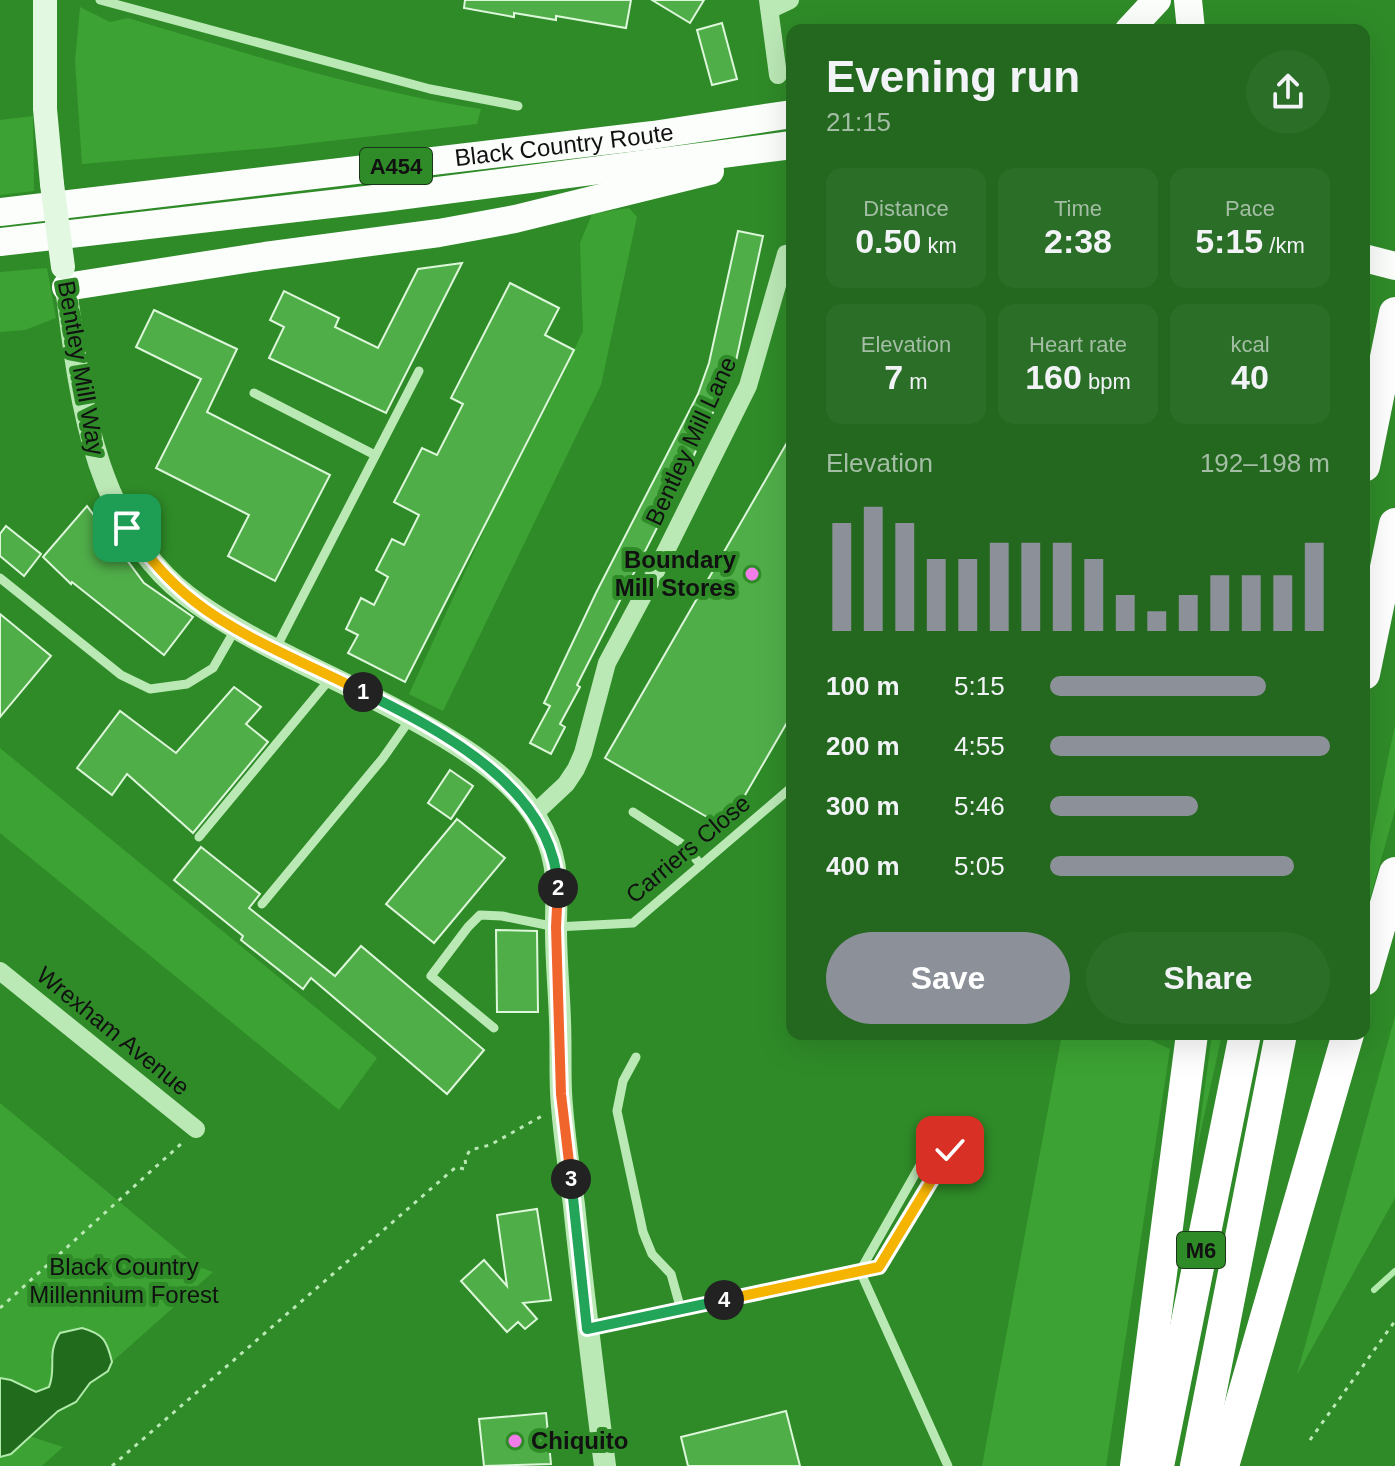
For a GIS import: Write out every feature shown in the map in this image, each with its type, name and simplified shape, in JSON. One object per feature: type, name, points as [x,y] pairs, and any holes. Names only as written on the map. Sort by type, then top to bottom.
[{"type":"highway","points":[[1188,0],[1190,24]]},
{"type":"highway","points":[[1136,24],[1152,10]]},
{"type":"highway","name":"Black Country Route","points":[[0,212],[637,137],[786,115]]},
{"type":"highway","name":"Black Country Route","points":[[0,242],[786,149]]},
{"type":"highway","points":[[64,277],[265,256],[454,231],[515,219],[786,150]]},
{"type":"highway","points":[[1370,259],[1395,266]]},
{"type":"highway","points":[[1370,436],[1395,313]]},
{"type":"highway","points":[[1370,645],[1395,524]]},
{"type":"highway","points":[[1370,959],[1395,873]]},
{"type":"highway","points":[[1136,1466],[1191,1040]]},
{"type":"highway","name":"M6","points":[[1158,1466],[1244,1040]]},
{"type":"highway","name":"M6","points":[[1196,1466],[1280,1040]]},
{"type":"highway","points":[[1223,1466],[1346,1040]]},
{"type":"main road","name":"Bentley Mill Way","points":[[45,0],[45,109],[64,277]]},
{"type":"street","points":[[778,75],[770,5],[790,0]]},
{"type":"street","name":"Bentley Mill Lane","points":[[534,814],[566,784],[576,769],[607,663],[748,386],[786,254]]},
{"type":"street","name":"Bentley Mill Way","points":[[64,277],[88,425],[110,495],[127,528],[169,579],[196,603],[236,628],[469,750],[534,814],[553,851],[557,871],[562,1100],[605,1466]]},
{"type":"street","name":"Wrexham Avenue","points":[[0,971],[196,1129]]},
{"type":"lane","points":[[100,0],[430,89],[518,106]]},
{"type":"lane","points":[[276,648],[419,371]]},
{"type":"lane","points":[[254,393],[375,455]]},
{"type":"lane","points":[[0,578],[121,675],[150,689],[187,684],[213,668],[236,628]]},
{"type":"lane","points":[[199,837],[332,676]]},
{"type":"lane","points":[[262,904],[383,758],[411,718]]},
{"type":"lane","name":"Carriers Close","points":[[494,1028],[431,976],[480,915],[502,916],[556,927],[633,923],[786,792]]},
{"type":"lane","points":[[633,812],[684,845],[701,865]]},
{"type":"lane","points":[[636,1057],[623,1081],[617,1111],[643,1232],[652,1254],[671,1274],[681,1310]]},
{"type":"lane","points":[[860,1271],[935,1139]]},
{"type":"lane","points":[[587,1329],[879,1267],[950,1150]]},
{"type":"lane","points":[[860,1271],[948,1466]]},
{"type":"path","points":[[112,1466],[456,1167],[464,1169],[470,1150],[490,1145],[562,1100]]},
{"type":"path","points":[[0,1308],[196,1129]]},
{"type":"path","points":[[1310,1440],[1395,1321]]},
{"type":"green space","points":[[80,7],[110,22],[128,18],[347,81],[481,109],[477,124],[269,148],[82,164],[75,61]]},
{"type":"green space","points":[[33,116],[34,191],[0,195],[0,120]]},
{"type":"green space","points":[[629,208],[637,217],[601,385],[443,711],[409,694],[503,489],[583,331],[580,243],[592,214]]},
{"type":"green space","points":[[47,268],[56,318],[25,330],[0,332],[0,272]]},
{"type":"green space","points":[[1395,725],[1395,810],[1370,899],[1370,845]]},
{"type":"green space","points":[[0,748],[377,1058],[339,1110],[0,833]]},
{"type":"green space","points":[[1395,1016],[1395,1198],[1297,1375]]},
{"type":"green space","points":[[1061,1040],[1150,1040],[1170,1049],[1106,1466],[982,1466]]},
{"type":"green space","points":[[1211,1040],[1221,1040],[1196,1153]]},
{"type":"green space","name":"Black Country Millennium Forest","points":[[0,1103],[197,1266],[213,1272],[112,1362],[106,1340],[50,1359],[53,1378],[49,1387],[36,1392],[0,1378]]},
{"type":"green space","points":[[29,1436],[63,1447],[42,1466],[0,1466],[0,1457],[11,1454]]},
{"type":"shaded area","points":[[82,1328],[100,1336],[106,1344],[112,1362],[108,1371],[90,1383],[76,1402],[58,1411],[11,1454],[0,1457],[0,1378],[36,1392],[49,1387],[52,1354],[60,1333]]},
{"type":"building","points":[[465,0],[631,0],[626,28],[556,16],[556,20],[514,13],[514,17],[464,8]]},
{"type":"building","points":[[652,0],[704,0],[690,23]]},
{"type":"building","points":[[722,23],[737,79],[712,85],[697,30]]},
{"type":"building","points":[[738,231],[763,236],[736,361],[694,455],[577,685],[580,687],[560,724],[565,727],[551,754],[530,743],[550,706],[544,703],[596,593],[698,394],[709,363]]},
{"type":"building","points":[[462,263],[386,413],[269,358],[284,327],[270,320],[284,291],[339,318],[335,327],[378,348],[418,269]]},
{"type":"building","points":[[510,283],[559,308],[545,335],[574,350],[405,682],[348,653],[358,635],[346,629],[361,598],[374,605],[388,577],[376,570],[392,539],[404,545],[419,515],[394,502],[422,448],[437,455],[463,404],[451,398]]},
{"type":"building","points":[[154,310],[237,349],[207,412],[330,475],[275,581],[228,556],[249,515],[156,468],[201,379],[136,347]]},
{"type":"building","name":"Boundary Mill Stores","points":[[786,444],[786,724],[726,828],[605,758]]},
{"type":"building","points":[[87,506],[144,583],[193,617],[164,655],[71,584],[43,557]]},
{"type":"building","points":[[6,526],[41,554],[24,576],[0,556],[0,534]]},
{"type":"building","points":[[0,614],[51,656],[0,717]]},
{"type":"building","points":[[234,687],[261,707],[246,724],[268,742],[193,833],[127,774],[112,795],[77,768],[120,711],[176,753]]},
{"type":"building","points":[[450,770],[473,786],[451,819],[428,803]]},
{"type":"building","points":[[457,819],[505,858],[434,943],[386,904]]},
{"type":"building","points":[[201,847],[260,894],[249,908],[335,976],[361,946],[484,1050],[447,1094],[311,978],[303,989],[241,940],[243,936],[174,880]]},
{"type":"building","points":[[496,930],[537,931],[538,1012],[497,1012]]},
{"type":"building","points":[[537,1209],[551,1300],[523,1303],[537,1319],[525,1329],[518,1322],[507,1332],[461,1281],[484,1260],[507,1286],[497,1215]]},
{"type":"building","points":[[786,1411],[800,1466],[688,1466],[681,1437]]},
{"type":"building","name":"Chiquito","points":[[546,1413],[551,1464],[484,1466],[479,1419]]},
{"type":"waterway","points":[[1374,1290],[1395,1271]]},
{"type":"place","name":"Boundary Mill Stores","points":[[752,574]]},
{"type":"place","name":"Chiquito","points":[[515,1441]]},
{"type":"route","points":[[127,528],[169,579],[196,603],[236,628],[370,695],[469,750],[534,814],[553,851],[557,871],[561,1094],[587,1329],[879,1267],[950,1150]]}]
